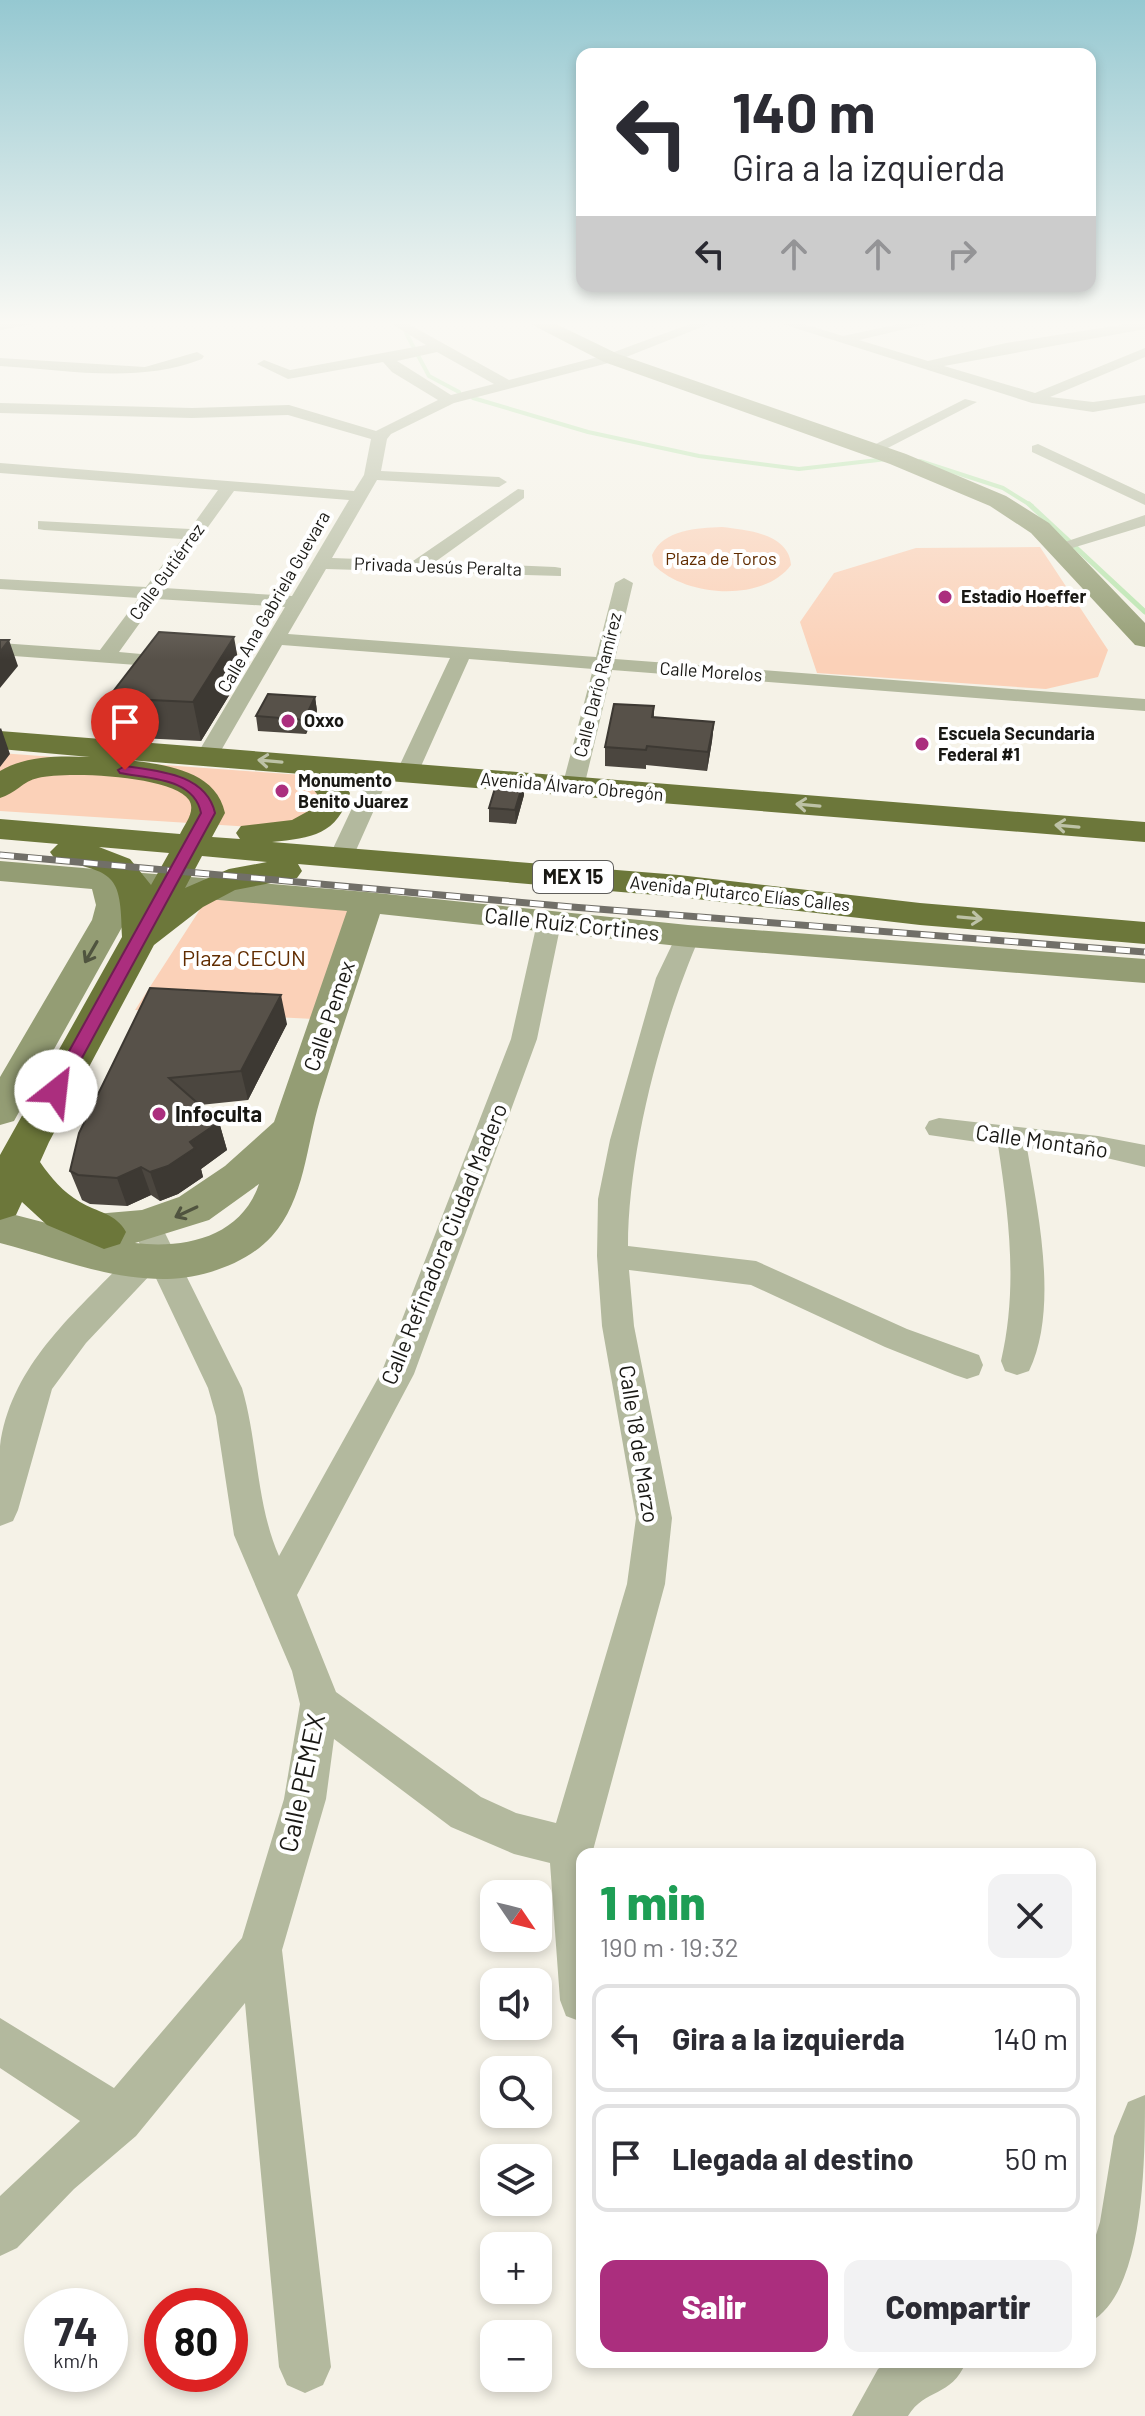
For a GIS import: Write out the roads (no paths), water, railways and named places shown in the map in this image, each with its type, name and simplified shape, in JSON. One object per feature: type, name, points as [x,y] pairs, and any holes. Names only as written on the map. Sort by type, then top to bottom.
[{"type":"highway","name":"Avenida Álvaro Obregón","points":[[0,740],[1145,832]]},
{"type":"highway","points":[[6,816],[284,832],[315,822],[327,814],[333,803],[334,793],[330,785],[310,764]]},
{"type":"highway","points":[[0,788],[19,774],[35,768],[67,767],[155,774],[191,786],[205,797],[208,813],[140,938],[15,1138],[0,1203]]},
{"type":"highway","name":"Avenida Plutarco Elías Calles","points":[[6,816],[341,857],[679,886],[920,914],[1145,933]]},
{"type":"highway","points":[[0,845],[95,857],[125,871],[138,891],[140,938]]},
{"type":"highway","points":[[140,938],[199,892],[238,875],[259,871],[675,903],[920,914]]},
{"type":"highway","points":[[15,1138],[45,1202],[72,1220],[104,1232]]},
{"type":"street","points":[[368,434],[379,437],[383,434]]},
{"type":"street","points":[[826,434],[998,501],[1027,518],[1059,547],[1145,639]]},
{"type":"street","points":[[872,450],[905,434]]},
{"type":"street","name":"Calle Ana Gabriela Guevara","points":[[207,756],[372,475],[379,437]]},
{"type":"street","points":[[1038,449],[1145,500]]},
{"type":"street","points":[[0,468],[73,471],[358,496]]},
{"type":"street","points":[[372,475],[499,482]]},
{"type":"street","name":"Calle Gutiérrez","points":[[105,657],[229,487]]},
{"type":"street","points":[[417,567],[518,494]]},
{"type":"street","points":[[1059,547],[1145,520]]},
{"type":"street","points":[[44,525],[194,534]]},
{"type":"street","name":"Privada Jesús Peralta","points":[[322,563],[555,572]]},
{"type":"street","name":"Calle Darío Ramírez","points":[[573,787],[624,583]]},
{"type":"street","points":[[0,584],[298,602]]},
{"type":"street","name":"Calle Morelos","points":[[277,639],[1145,705]]},
{"type":"street","points":[[0,649],[198,664]]},
{"type":"street","points":[[341,857],[394,773],[462,653]]},
{"type":"street","points":[[229,666],[260,668]]},
{"type":"street","name":"Calle Ruíz Cortines","points":[[0,871],[367,902],[688,936],[1145,971]]},
{"type":"street","points":[[15,1138],[109,920],[113,905],[106,880]]},
{"type":"street","name":"Calle Pemex","points":[[266,1215],[278,1192],[290,1130],[367,902]]},
{"type":"street","name":"Calle Refinadora Ciudad Madero","points":[[278,1594],[397,1374],[524,1039],[549,923]]},
{"type":"street","name":"Calle 18 de Marzo","points":[[576,1924],[570,1847],[653,1550],[650,1486],[618,1326],[612,1256],[613,1199],[624,1140],[669,978],[688,936]]},
{"type":"street","name":"Calle Montaño","points":[[939,1128],[1011,1135],[1145,1156]]},
{"type":"street","points":[[0,1510],[39,1382],[56,1356],[153,1250],[179,1216],[234,1185],[290,1130]]},
{"type":"street","points":[[1011,1135],[1028,1253],[1027,1328],[1017,1361]]},
{"type":"street","points":[[16,1230],[99,1254],[153,1250],[220,1252],[243,1237],[266,1215],[234,1185]]},
{"type":"street","points":[[16,1230],[104,1232],[153,1250]]},
{"type":"street","name":"Calle PEMEX","points":[[153,1250],[225,1388],[233,1416],[252,1535],[311,1671],[320,1704],[305,1799],[260,1950],[272,2037],[305,2367]]},
{"type":"street","points":[[612,1256],[756,1273],[896,1338],[967,1365]]},
{"type":"street","points":[[320,1704],[466,1812],[514,1833],[570,1847]]},
{"type":"street","points":[[0,2231],[57,2172],[119,2119],[260,1950]]},
{"type":"street","points":[[0,2041],[119,2119]]},
{"type":"street","points":[[1096,2292],[1114,2262],[1138,2136],[1145,2119]]},
{"type":"street","points":[[878,2416],[896,2387],[929,2368]]},
{"type":"waterway","points":[[596,434],[699,456],[799,469],[887,459]]},
{"type":"waterway","points":[[920,461],[1003,488],[1029,504]]},
{"type":"waterway","points":[[1029,504],[1145,612]]},
{"type":"railway","points":[[0,855],[572,907],[1145,952]]},
{"type":"place","name":"Estadio Hoeffer","points":[[945,597]]},
{"type":"place","name":"Oxxo","points":[[288,721]]},
{"type":"place","name":"Escuela Secundaria Federal #1","points":[[922,744]]},
{"type":"place","name":"Monumento Benito Juarez","points":[[282,791]]},
{"type":"place","name":"Infoculta","points":[[159,1114]]},
{"type":"park label","name":"Plaza de Toros","points":[[721,559]]},
{"type":"park label","name":"Plaza CECUN","points":[[244,958]]}]
